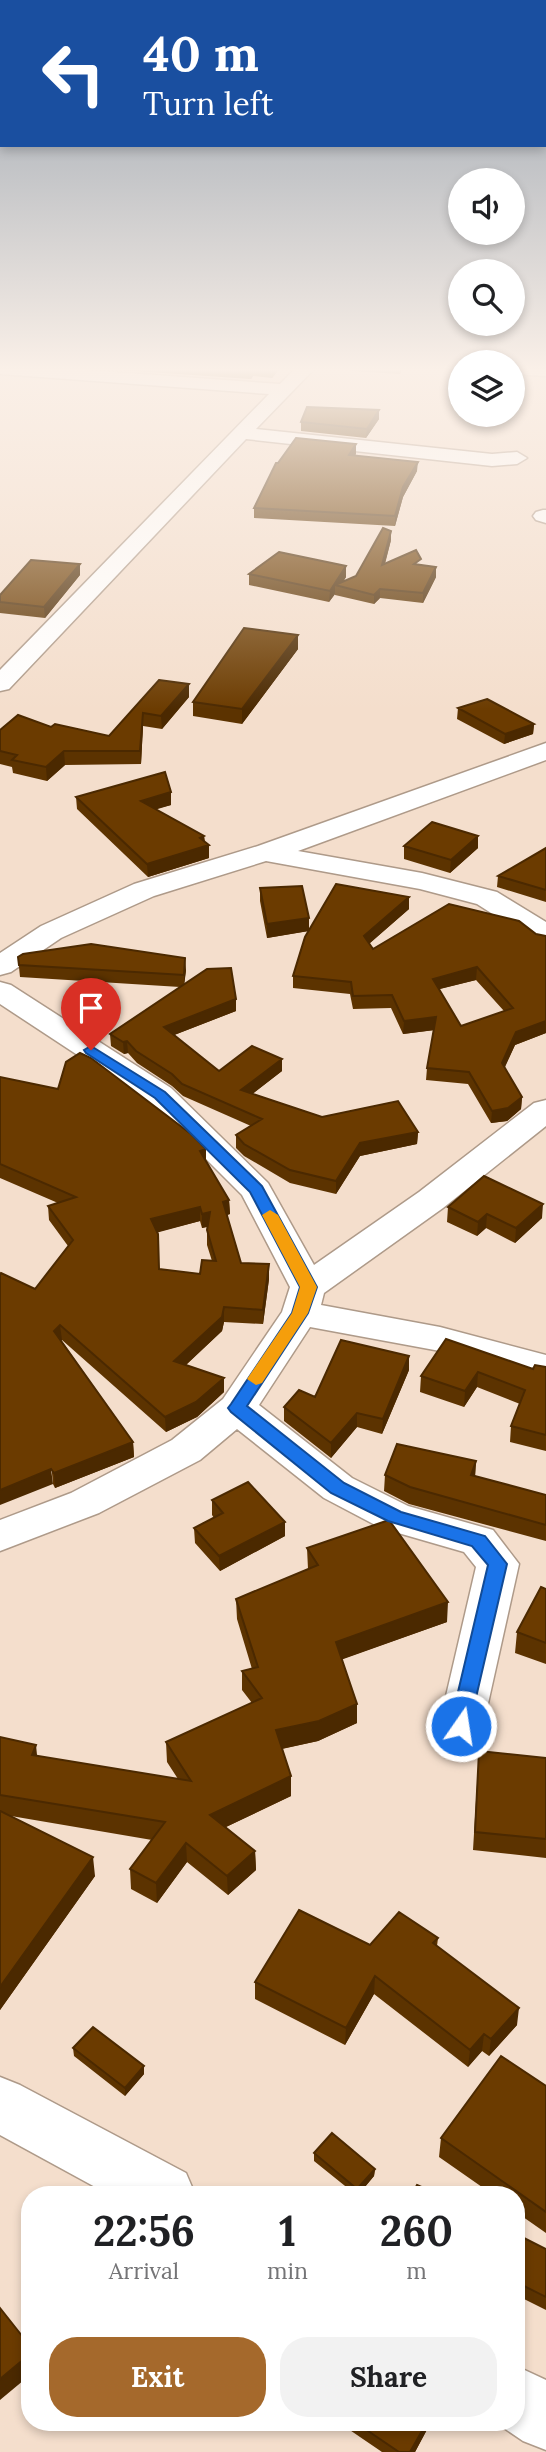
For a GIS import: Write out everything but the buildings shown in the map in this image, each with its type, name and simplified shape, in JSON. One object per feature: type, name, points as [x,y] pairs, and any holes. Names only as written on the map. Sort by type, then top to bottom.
[{"type":"main road","points":[[0,2104],[150,2186]]},
{"type":"main road","points":[[525,2405],[546,2418]]},
{"type":"street","points":[[0,684],[194,482]]},
{"type":"street","points":[[0,966],[51,932],[144,890],[265,853],[546,751]]},
{"type":"street","points":[[265,853],[422,881],[487,898],[543,933],[546,938]]},
{"type":"street","points":[[0,991],[160,1095],[256,1190],[304,1300]]},
{"type":"street","points":[[0,1536],[85,1503],[186,1450],[237,1408],[304,1300],[546,1110]]},
{"type":"street","points":[[304,1300],[546,1368]]},
{"type":"street","points":[[237,1408],[338,1488],[395,1517],[478,1541],[498,1564],[461,1726]]},
{"type":"slow traffic","points":[[256,1379],[300,1313],[308,1287],[270,1215]]},
{"type":"route","points":[[91,1050],[160,1095],[256,1190],[308,1287],[300,1313],[237,1408],[338,1488],[395,1517],[478,1541],[498,1564],[461,1726]]}]
